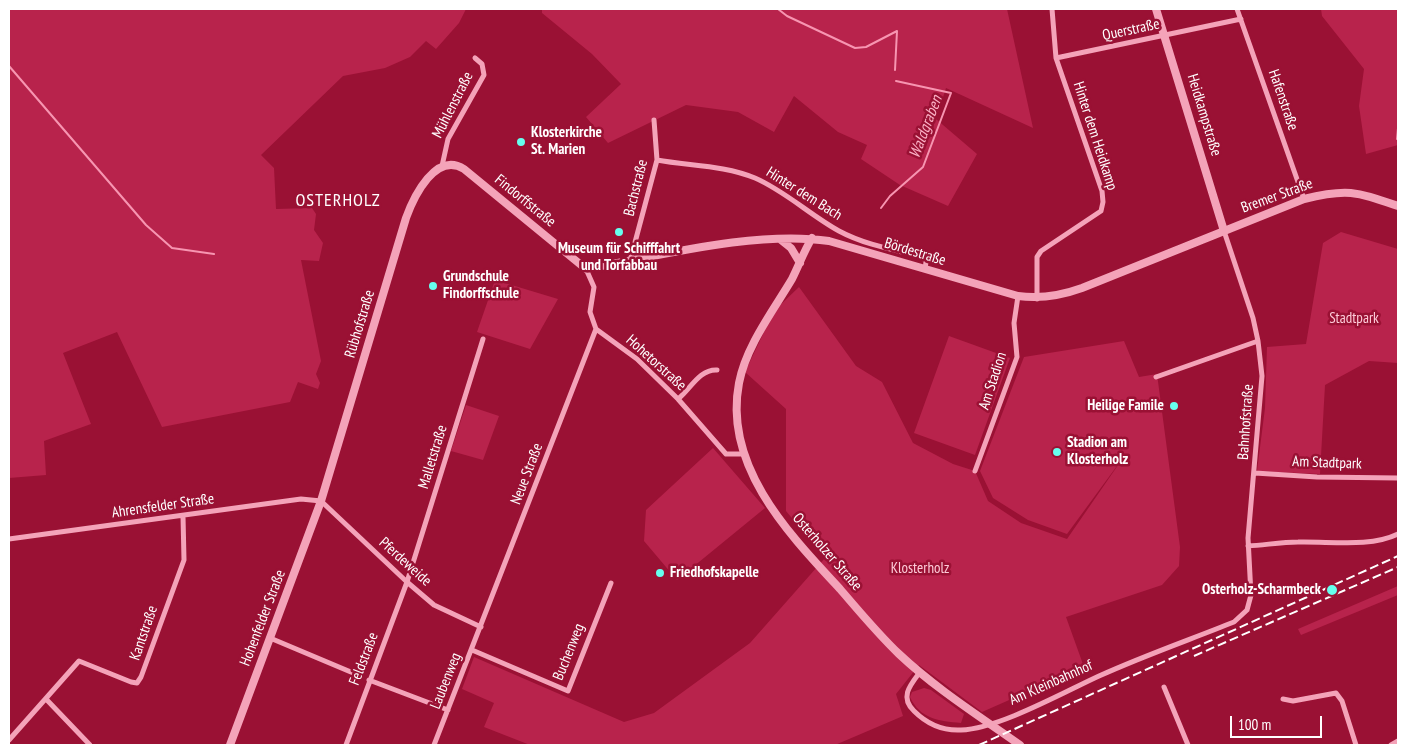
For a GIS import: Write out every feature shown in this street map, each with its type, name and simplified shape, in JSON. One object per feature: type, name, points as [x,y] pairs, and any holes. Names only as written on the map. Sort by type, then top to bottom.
[{"type":"street","name":"Hinter dem Heidkamp","points":[[1037,299],[1037,257],[1041,251],[1101,211],[1103,202],[1102,191],[1056,58],[1052,9]]},
{"type":"street","name":"Heidkampstraße","points":[[1156,9],[1224,231]]},
{"type":"street","name":"Hafenstraße","points":[[1237,9],[1304,199]]},
{"type":"street","name":"Querstraße","points":[[1056,58],[1241,19]]},
{"type":"street","name":"Mühlenstraße","points":[[442,166],[448,139],[484,75],[482,64],[475,58]]},
{"type":"street","name":"Bachstraße","points":[[630,261],[657,160],[654,120]]},
{"type":"street","name":"Hinter dem Bach","points":[[657,160],[721,168],[754,178],[774,188],[840,232],[865,242],[923,257],[926,262],[925,269]]},
{"type":"street","name":"Findorffstraße","points":[[442,166],[452,164],[464,169],[586,269]]},
{"type":"street","name":"Rübhofstraße","points":[[321,501],[406,218],[417,194],[432,174],[442,166]]},
{"type":"street","name":"Bremer Straße","points":[[1224,231],[1304,199],[1334,192],[1349,192],[1398,206]]},
{"type":"street","name":"Bördestraße","points":[[586,269],[708,247],[812,238],[829,241],[1018,296],[1037,299],[1061,296],[1224,231]]},
{"type":"street","name":"Bahnhofstraße","points":[[1224,231],[1258,341],[1262,376],[1248,546],[1251,595],[1247,610],[1242,617]]},
{"type":"street","name":"Osterholzer Straße","points":[[812,238],[752,348],[738,385],[738,426],[743,454],[755,481],[792,536],[899,654],[920,672],[1020,745]]},
{"type":"street","points":[[781,240],[791,248],[800,263]]},
{"type":"street","points":[[586,269],[594,287],[590,312],[596,329]]},
{"type":"street","name":"Am Stadion","points":[[975,471],[1017,357],[1014,323],[1018,296]]},
{"type":"street","name":"Hohetorstraße","points":[[596,329],[637,359],[678,400],[726,454],[743,454]]},
{"type":"street","name":"Neue Straße","points":[[482,627],[596,329]]},
{"type":"street","name":"Malletstraße","points":[[407,582],[483,339]]},
{"type":"street","points":[[1156,377],[1258,341]]},
{"type":"street","points":[[678,400],[688,391],[692,382],[710,370],[717,370]]},
{"type":"street","name":"Am Stadtpark","points":[[1255,473],[1317,477],[1398,478]]},
{"type":"street","name":"Ahrensfelder Straße","points":[[9,539],[301,499],[321,501]]},
{"type":"street","name":"Pferdeweide","points":[[321,501],[434,605],[482,627]]},
{"type":"street","name":"Hohenfelder Straße","points":[[230,745],[321,501]]},
{"type":"street","name":"Kantstraße","points":[[9,740],[80,661],[137,683],[141,677],[184,560],[183,516]]},
{"type":"street","points":[[1248,546],[1295,542],[1372,542],[1387,540],[1398,534]]},
{"type":"street","name":"Feldstraße","points":[[346,745],[407,582]]},
{"type":"street","name":"Buchenweg","points":[[472,650],[568,691],[611,583]]},
{"type":"street","name":"Am Kleinbahnhof","points":[[920,672],[908,688],[906,696],[910,707],[934,726],[956,730],[978,727],[997,721],[1101,674],[1242,617]]},
{"type":"street","name":"Laubenweg","points":[[434,745],[482,627]]},
{"type":"street","points":[[270,638],[358,675]]},
{"type":"street","points":[[369,680],[448,710]]},
{"type":"street","points":[[1164,688],[1188,745]]},
{"type":"street","points":[[1284,699],[1293,701],[1336,693],[1342,701],[1356,745]]},
{"type":"street","points":[[46,699],[90,745]]},
{"type":"street","points":[[1391,745],[1398,741]]},
{"type":"green space","points":[[9,9],[466,9],[459,23],[436,49],[426,41],[410,57],[385,68],[343,76],[261,155],[274,168],[276,209],[312,208],[316,214],[314,230],[323,243],[319,261],[301,260],[321,361],[316,374],[320,383],[318,389],[298,382],[290,402],[162,427],[117,332],[63,353],[91,424],[44,441],[46,475],[9,478]]},
{"type":"green space","points":[[542,9],[1007,9],[1033,128],[946,88],[936,119],[977,154],[948,206],[900,185],[861,159],[867,145],[838,132],[794,96],[774,132],[738,112],[686,105],[608,143],[586,117],[621,84],[592,54],[542,13]]},
{"type":"green space","points":[[1321,9],[1398,9],[1398,145],[1366,154],[1359,106],[1364,69],[1322,16]]},
{"type":"green space","name":"Stadtpark","points":[[1341,232],[1398,249],[1398,363],[1369,361],[1325,385],[1320,474],[1257,471],[1265,408],[1267,347],[1306,344],[1323,243]]},
{"type":"green space","points":[[495,280],[558,299],[530,349],[477,332]]},
{"type":"green space","name":"Klosterholz","points":[[799,287],[856,366],[882,382],[913,443],[953,464],[975,471],[988,501],[1021,523],[1067,539],[1125,455],[1067,534],[1028,520],[993,498],[980,471],[1024,357],[1124,341],[1139,377],[1157,374],[1180,547],[1179,566],[1162,585],[1066,617],[1084,667],[982,712],[919,665],[896,694],[903,716],[835,745],[530,745],[484,727],[494,703],[462,689],[474,657],[624,722],[654,713],[750,643],[825,558],[786,511],[786,409],[745,372],[774,311]]},
{"type":"green space","points":[[949,336],[1010,358],[975,455],[914,433]]},
{"type":"green space","points":[[466,405],[499,416],[483,460],[451,451]]},
{"type":"green space","points":[[713,448],[765,508],[677,580],[644,541],[646,510]]},
{"type":"green space","points":[[1398,586],[1398,595],[1301,635],[1298,629]]},
{"type":"green space","points":[[924,688],[931,690],[964,714],[961,723],[931,718],[919,710],[910,697],[912,692]]},
{"type":"waterway","name":"Waldgraben","points":[[778,9],[787,16],[855,48],[866,47],[897,31],[895,70]]},
{"type":"waterway","points":[[9,66],[146,225],[172,248],[214,254]]},
{"type":"waterway","name":"Waldgraben","points":[[881,208],[890,196],[923,167],[951,93],[896,81]]},
{"type":"waterway","points":[[1397,139],[1398,128]]},
{"type":"railway","points":[[979,745],[1398,556]]},
{"type":"railway","points":[[1194,656],[1398,567]]},
{"type":"place","name":"Klosterkirche St. Marien","points":[[521,142]]},
{"type":"place","name":"Museum für Schifffahrt und Torfabbau","points":[[619,232]]},
{"type":"place","name":"Grundschule Findorffschule","points":[[433,286]]},
{"type":"place","name":"Heilige Famile","points":[[1174,406]]},
{"type":"place","name":"Stadion am Klosterholz","points":[[1057,452]]},
{"type":"place","name":"Friedhofskapelle","points":[[660,573]]},
{"type":"place","name":"Osterholz-Scharmbeck","points":[[1332,590]]},
{"type":"district","name":"OSTERHOLZ","points":[[338,201]]}]
